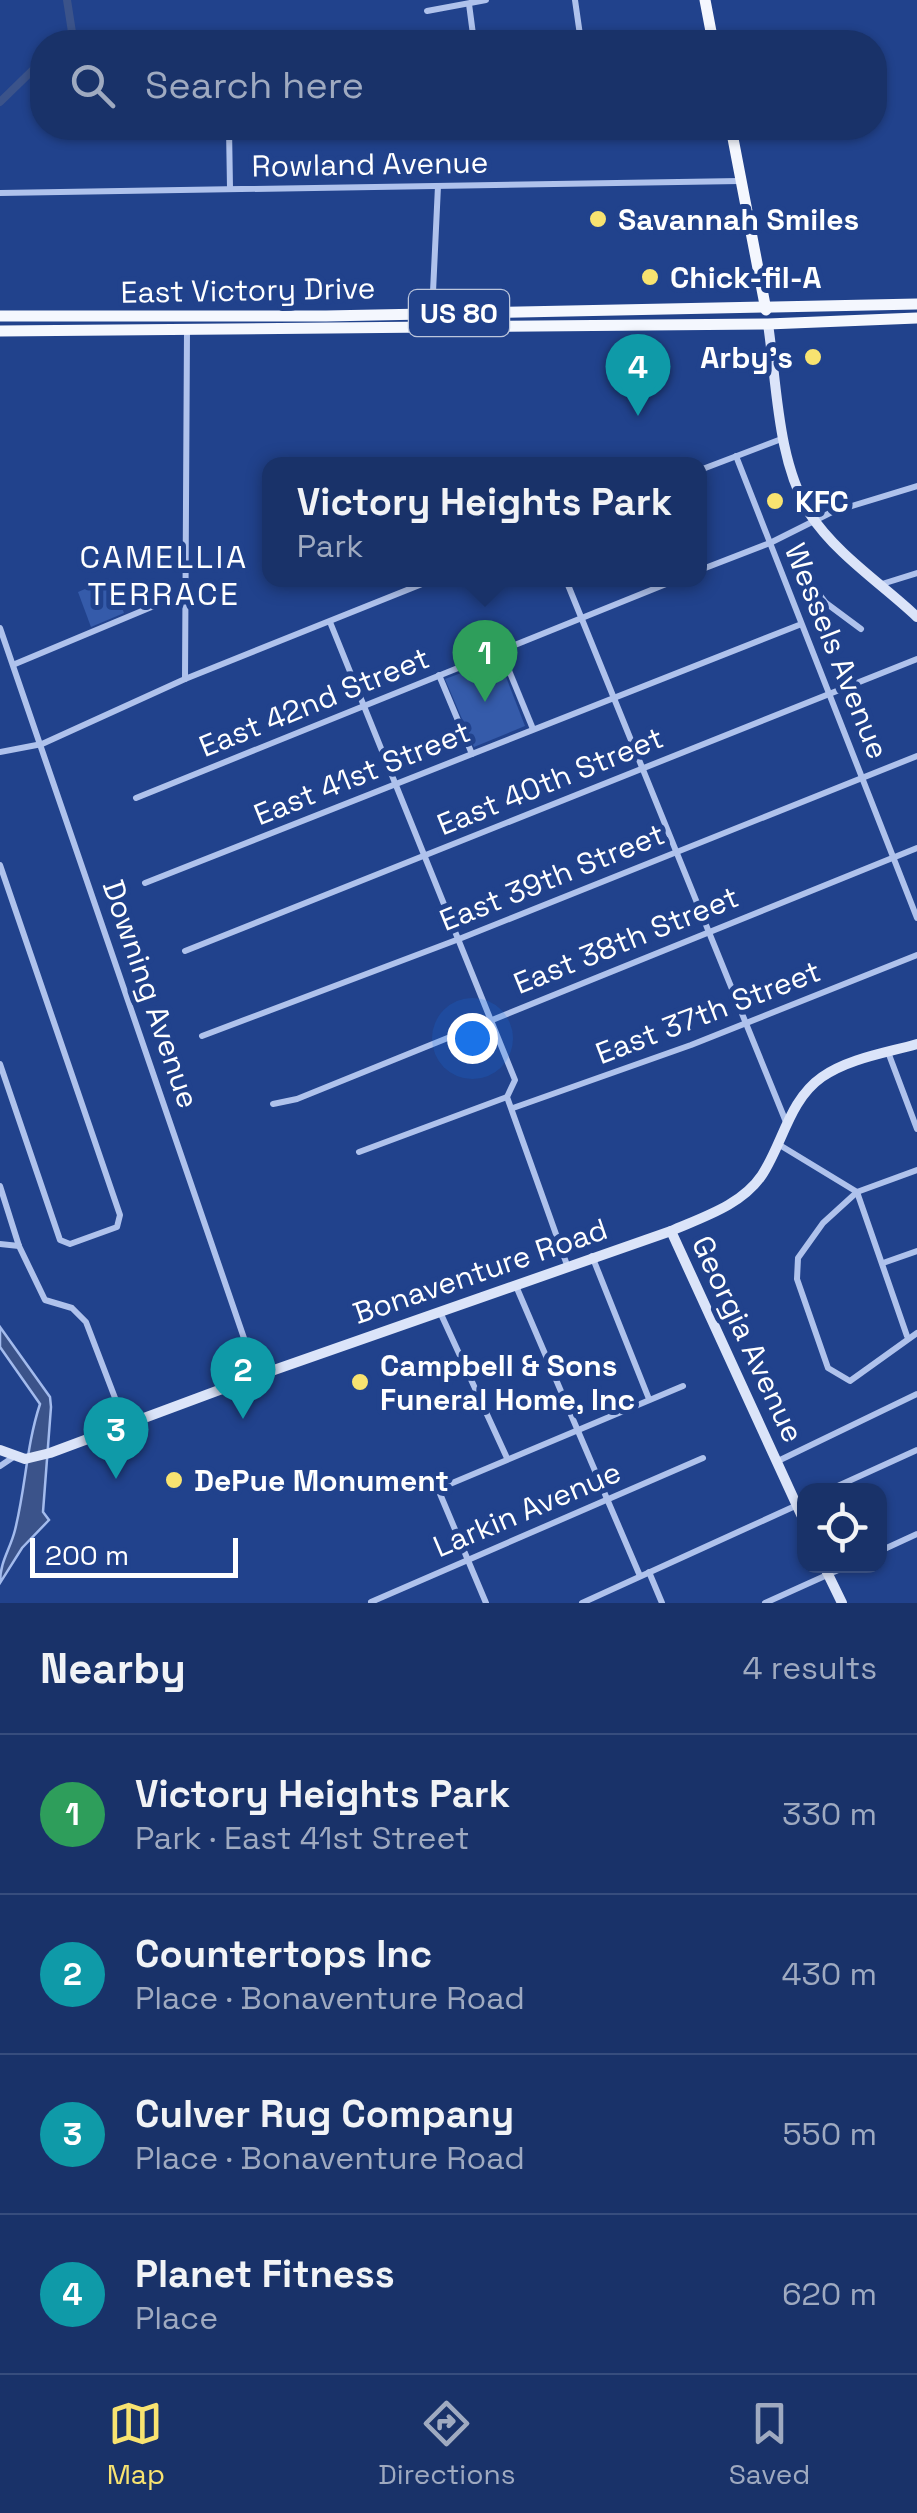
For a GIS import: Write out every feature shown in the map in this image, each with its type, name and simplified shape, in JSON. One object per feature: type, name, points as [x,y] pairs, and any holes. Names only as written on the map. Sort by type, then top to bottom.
[{"type":"main road","points":[[705,0],[707,30]]},
{"type":"main road","points":[[733,140],[768,324]]},
{"type":"main road","name":"East Victory Drive","points":[[0,331],[186,330],[432,313],[917,304]]},
{"type":"main road","name":"East Victory Drive","points":[[0,316],[768,324],[917,318]]},
{"type":"main road","points":[[115,330],[116,316]]},
{"type":"street","points":[[428,11],[486,0]]},
{"type":"street","points":[[574,0],[579,30]]},
{"type":"street","points":[[468,4],[472,30]]},
{"type":"street","points":[[229,140],[230,188]]},
{"type":"street","name":"Rowland Avenue","points":[[0,194],[740,181]]},
{"type":"street","points":[[432,313],[438,186]]},
{"type":"street","points":[[768,324],[785,438],[798,490],[816,522],[917,617]]},
{"type":"street","points":[[185,679],[186,330]]},
{"type":"street","points":[[707,467],[785,438]]},
{"type":"street","name":"Wessels Avenue","points":[[736,456],[917,918]]},
{"type":"street","points":[[707,567],[917,486]]},
{"type":"street","points":[[882,584],[917,573]]},
{"type":"street","points":[[812,585],[826,603],[861,629]]},
{"type":"street","points":[[0,752],[42,744],[185,679],[415,587]]},
{"type":"street","points":[[569,587],[786,1123]]},
{"type":"street","name":"East 42nd Street","points":[[136,798],[658,587]]},
{"type":"street","points":[[15,664],[185,593]]},
{"type":"street","points":[[330,622],[515,1080],[507,1097],[359,1152]]},
{"type":"street","name":"East 41st Street","points":[[145,883],[799,624]]},
{"type":"street","name":"Downing Avenue","points":[[0,629],[257,1376]]},
{"type":"street","points":[[501,650],[533,729]]},
{"type":"street","name":"East 40th Street","points":[[185,951],[917,660]]},
{"type":"street","points":[[439,675],[472,754]]},
{"type":"street","name":"East 39th Street","points":[[202,1036],[459,939],[917,756]]},
{"type":"street","name":"East 38th Street","points":[[273,1104],[297,1098],[917,848]]},
{"type":"street","points":[[0,865],[120,1215],[117,1227],[70,1244],[60,1240],[0,1064]]},
{"type":"street","name":"East 37th Street","points":[[514,1108],[917,955]]},
{"type":"street","name":"Bonaventure Road","points":[[0,1450],[12,1458],[50,1454],[257,1376],[671,1231],[735,1201],[761,1176],[786,1123],[821,1078],[917,1044]]},
{"type":"street","points":[[888,1052],[917,1129]]},
{"type":"street","points":[[507,1097],[567,1266]]},
{"type":"street","points":[[778,1144],[857,1192],[907,1336]]},
{"type":"street","points":[[917,1170],[857,1192],[823,1223],[798,1258],[803,1299],[828,1368],[839,1378],[850,1381],[907,1336],[917,1333]]},
{"type":"street","points":[[0,1186],[19,1246],[45,1300],[72,1308],[86,1322],[125,1425]]},
{"type":"street","name":"Georgia Avenue","points":[[671,1231],[776,1461],[797,1497]]},
{"type":"street","points":[[0,1244],[19,1246]]},
{"type":"street","points":[[882,1263],[917,1251]]},
{"type":"street","points":[[592,1256],[648,1399]]},
{"type":"street","points":[[516,1286],[640,1576]]},
{"type":"street","points":[[440,1312],[508,1458]]},
{"type":"street","points":[[486,1603],[438,1489],[682,1386]]},
{"type":"street","points":[[776,1461],[917,1394]]},
{"type":"street","points":[[844,1483],[917,1450]]},
{"type":"street","points":[[0,1466],[12,1458]]},
{"type":"street","name":"Larkin Avenue","points":[[371,1602],[703,1458]]},
{"type":"street","points":[[582,1603],[797,1506]]},
{"type":"street","points":[[887,1548],[917,1534]]},
{"type":"street","points":[[648,1572],[662,1603]]},
{"type":"street","points":[[765,1603],[820,1573]]},
{"type":"street","points":[[827,1573],[842,1603]]},
{"type":"shaded area","points":[[111,578],[124,613],[91,627],[78,592]]},
{"type":"shaded area","points":[[499,659],[525,726],[474,747],[445,679]]},
{"type":"shaded area","points":[[0,1327],[50,1397],[51,1407],[43,1512],[49,1520],[22,1548],[0,1583],[19,1514],[40,1404],[0,1347]]},
{"type":"waterway","points":[[67,0],[72,30]]},
{"type":"waterway","points":[[0,102],[30,73]]},
{"type":"place","name":"Savannah Smiles","points":[[598,219]]},
{"type":"place","name":"Chick-fil-A","points":[[650,277]]},
{"type":"place","name":"Arby's","points":[[813,357]]},
{"type":"place","name":"Planet Fitness","points":[[638,416]]},
{"type":"place","name":"KFC","points":[[775,501]]},
{"type":"place","name":"Victory Heights Park","points":[[485,702]]},
{"type":"place","name":"Campbell & Sons Funeral Home, Inc","points":[[360,1382]]},
{"type":"place","name":"Countertops Inc","points":[[243,1419]]},
{"type":"place","name":"Culver Rug Company","points":[[116,1479]]},
{"type":"place","name":"DePue Monument","points":[[174,1480]]},
{"type":"district","name":"CAMELLIA TERRACE","points":[[164,576]]}]
